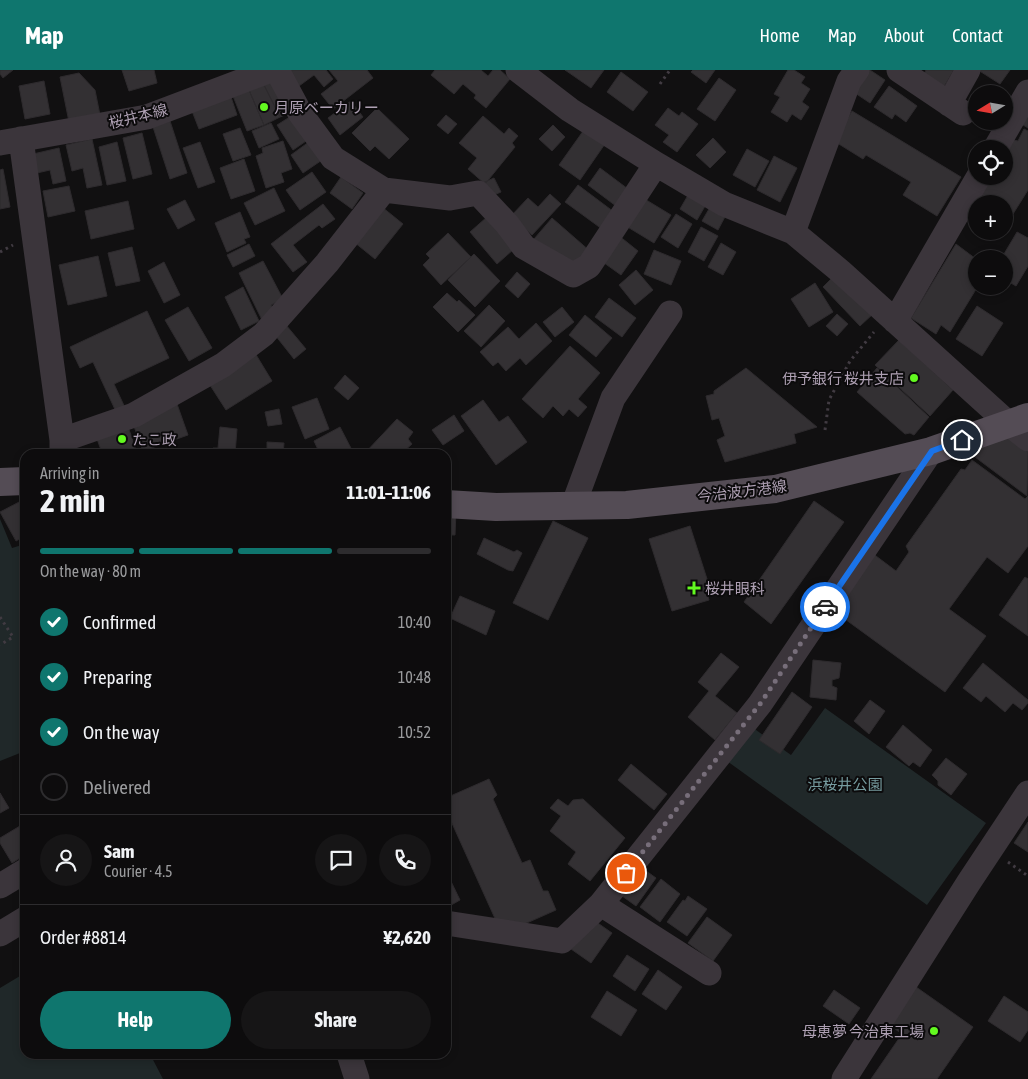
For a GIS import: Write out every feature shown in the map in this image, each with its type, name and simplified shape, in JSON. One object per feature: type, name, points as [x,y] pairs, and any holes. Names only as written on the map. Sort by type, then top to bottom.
[{"type":"main road","name":"今治波方港線","points":[[451,504],[496,507],[627,505],[775,489],[1022,427]]},
{"type":"main road","points":[[0,482],[20,481]]},
{"type":"street","name":"桜井本線","points":[[11,141],[147,117],[271,70]]},
{"type":"street","points":[[277,70],[300,113],[333,158],[384,190],[450,198],[478,193],[507,224],[524,247],[573,275],[589,266],[656,164]]},
{"type":"street","points":[[518,70],[570,110],[656,164],[724,204],[793,232],[1022,427]]},
{"type":"street","points":[[898,70],[956,108],[968,70]]},
{"type":"street","points":[[793,232],[846,74]]},
{"type":"street","points":[[1000,140],[1028,92]]},
{"type":"street","points":[[11,141],[62,447],[134,415],[223,365],[264,334],[327,262],[384,190]]},
{"type":"street","points":[[891,317],[973,185]]},
{"type":"street","points":[[573,506],[612,398],[670,313]]},
{"type":"street","points":[[451,924],[562,941],[601,904],[760,704],[932,451]]},
{"type":"street","points":[[844,1079],[1028,793]]},
{"type":"street","points":[[0,886],[20,874]]},
{"type":"street","points":[[601,904],[709,973]]},
{"type":"street","points":[[0,934],[20,922]]},
{"type":"street","points":[[351,1059],[357,1079]]},
{"type":"path","points":[[660,84],[670,70]]},
{"type":"path","points":[[825,430],[829,400],[850,361],[891,317]]},
{"type":"path","points":[[0,617],[13,637],[0,645]]},
{"type":"green space","points":[[0,519],[12,548],[20,546],[20,753],[0,761]]},
{"type":"green space","name":"浜桜井公園","points":[[825,708],[986,823],[927,905],[720,756],[745,722],[791,755]]},
{"type":"green space","points":[[20,976],[20,1059],[153,1059],[163,1079],[0,1079],[0,988]]},
{"type":"building","points":[[0,70],[13,70],[3,78]]},
{"type":"building","points":[[122,70],[154,70],[157,83],[129,91]]},
{"type":"building","points":[[287,70],[326,70],[333,79],[324,87],[314,75],[299,86]]},
{"type":"building","points":[[329,70],[367,70],[373,78],[333,109],[321,94],[338,81]]},
{"type":"building","points":[[435,70],[481,70],[488,76],[493,70],[500,70],[510,79],[486,108],[474,98],[476,95],[463,84],[454,94],[431,75]]},
{"type":"building","points":[[565,70],[604,70],[591,88]]},
{"type":"building","points":[[693,70],[715,70],[706,83],[691,72]]},
{"type":"building","points":[[788,70],[794,70],[805,77],[801,83],[810,89],[802,102],[809,107],[801,120],[792,114],[787,122],[771,112],[780,97],[774,94]]},
{"type":"building","points":[[865,70],[870,70],[885,80],[870,103],[852,91]]},
{"type":"building","points":[[926,70],[954,70],[942,90],[922,78]]},
{"type":"building","points":[[978,70],[1010,70],[1000,84]]},
{"type":"building","points":[[621,72],[648,92],[633,111],[607,92]]},
{"type":"building","points":[[79,73],[95,90],[100,115],[69,122],[60,77]]},
{"type":"building","points":[[276,77],[292,112],[280,117],[263,83]]},
{"type":"building","points":[[719,78],[736,90],[715,121],[697,109]]},
{"type":"building","points":[[44,81],[50,114],[25,119],[19,86]]},
{"type":"building","points":[[263,83],[280,117],[264,125],[249,90]]},
{"type":"building","points":[[889,86],[917,106],[906,122],[895,114],[892,119],[874,107]]},
{"type":"building","points":[[249,90],[264,125],[247,131],[233,96]]},
{"type":"building","points":[[231,97],[237,115],[199,129],[192,111]]},
{"type":"building","points":[[351,101],[363,117],[340,135],[328,118]]},
{"type":"building","points":[[1028,107],[1028,128],[1020,123]]},
{"type":"building","points":[[377,108],[409,139],[389,159],[375,146],[370,151],[352,133]]},
{"type":"building","points":[[668,108],[679,116],[682,112],[698,124],[677,152],[663,142],[669,135],[655,125]]},
{"type":"building","points":[[852,111],[961,177],[937,216],[903,195],[911,182],[866,155],[863,159],[834,141]]},
{"type":"building","points":[[293,115],[309,139],[293,150],[277,125]]},
{"type":"building","points":[[446,115],[457,124],[448,134],[437,125]]},
{"type":"building","points":[[483,116],[504,134],[509,128],[518,136],[512,143],[515,147],[485,184],[468,169],[477,158],[459,143]]},
{"type":"building","points":[[170,121],[187,173],[170,179],[153,127]]},
{"type":"building","points":[[271,123],[279,139],[259,148],[252,131]]},
{"type":"building","points":[[553,125],[565,137],[552,151],[539,139]]},
{"type":"building","points":[[586,127],[607,141],[580,180],[559,165]]},
{"type":"building","points":[[240,128],[251,155],[233,161],[223,134]]},
{"type":"building","points":[[1024,129],[1028,131],[1028,190],[1013,214],[1013,195],[982,195],[974,190],[977,185],[1013,185],[1013,140],[1005,140],[1005,138],[1018,141]]},
{"type":"building","points":[[142,133],[152,174],[133,179],[123,138]]},
{"type":"building","points":[[713,138],[726,152],[710,168],[696,155]]},
{"type":"building","points":[[92,139],[102,185],[87,188],[83,168],[72,171],[66,145]]},
{"type":"building","points":[[313,139],[325,158],[303,173],[291,155]]},
{"type":"building","points":[[283,141],[292,169],[281,173],[284,182],[266,188],[256,156],[263,153],[262,148]]},
{"type":"building","points":[[117,142],[126,181],[107,185],[99,147]]},
{"type":"building","points":[[200,142],[215,182],[198,188],[183,148]]},
{"type":"building","points":[[59,148],[66,181],[53,184],[50,170],[37,173],[33,154]]},
{"type":"building","points":[[747,149],[769,161],[755,187],[733,175]]},
{"type":"building","points":[[774,156],[797,168],[780,202],[757,190]]},
{"type":"building","points":[[244,159],[255,191],[231,199],[220,168]]},
{"type":"building","points":[[600,168],[628,189],[616,206],[588,185]]},
{"type":"building","points":[[3,169],[10,207],[0,209],[0,170]]},
{"type":"building","points":[[312,172],[326,192],[300,210],[286,190]]},
{"type":"building","points":[[341,177],[363,193],[352,209],[330,193]]},
{"type":"building","points":[[494,178],[501,192],[487,198],[480,184]]},
{"type":"building","points":[[578,185],[614,212],[602,229],[565,202]]},
{"type":"building","points":[[69,186],[75,211],[48,217],[43,191]]},
{"type":"building","points":[[274,188],[285,211],[255,225],[244,203]]},
{"type":"building","points":[[691,190],[708,201],[697,220],[680,209]]},
{"type":"building","points":[[550,194],[561,204],[532,235],[511,216],[528,198],[538,207]]},
{"type":"building","points":[[643,198],[671,215],[654,243],[626,226]]},
{"type":"building","points":[[185,200],[195,220],[178,229],[167,209]]},
{"type":"building","points":[[128,201],[134,229],[91,239],[85,211]]},
{"type":"building","points":[[713,202],[728,211],[718,230],[702,221]]},
{"type":"building","points":[[323,204],[335,219],[322,228],[319,225],[293,245],[307,262],[293,272],[271,244]]},
{"type":"building","points":[[382,207],[403,224],[375,259],[354,242]]},
{"type":"building","points":[[240,212],[250,237],[244,239],[246,243],[227,252],[215,223]]},
{"type":"building","points":[[676,214],[692,224],[678,248],[661,237]]},
{"type":"building","points":[[487,217],[514,249],[497,264],[470,232]]},
{"type":"building","points":[[552,218],[591,252],[577,268],[534,239]]},
{"type":"building","points":[[701,227],[718,236],[704,261],[688,252]]},
{"type":"building","points":[[1017,232],[1028,238],[1028,266],[1016,286],[1013,284],[1013,250],[1006,250]]},
{"type":"building","points":[[448,233],[471,257],[441,285],[423,265],[430,258],[426,254]]},
{"type":"building","points":[[618,235],[638,251],[621,275],[600,260]]},
{"type":"building","points":[[721,243],[736,252],[723,275],[708,267]]},
{"type":"building","points":[[249,244],[255,256],[233,267],[227,255]]},
{"type":"building","points":[[956,244],[968,253],[968,295],[973,295],[950,332],[941,325],[936,334],[911,318]]},
{"type":"building","points":[[132,247],[140,281],[116,286],[108,253]]},
{"type":"building","points":[[654,250],[681,261],[671,285],[644,274]]},
{"type":"building","points":[[474,254],[500,281],[475,307],[448,280]]},
{"type":"building","points":[[98,256],[107,296],[68,305],[59,265]]},
{"type":"building","points":[[263,261],[283,299],[271,305],[276,315],[263,322],[239,273]]},
{"type":"building","points":[[164,262],[180,295],[164,303],[148,271]]},
{"type":"building","points":[[636,270],[653,290],[635,305],[619,285]]},
{"type":"building","points":[[517,272],[530,284],[518,298],[505,286]]},
{"type":"building","points":[[836,274],[874,313],[860,326],[823,287]]},
{"type":"building","points":[[815,283],[833,312],[809,327],[791,299]]},
{"type":"building","points":[[243,287],[259,321],[241,330],[225,297]]},
{"type":"building","points":[[447,293],[457,302],[459,300],[475,315],[458,332],[433,307]]},
{"type":"building","points":[[609,298],[636,318],[622,337],[595,317]]},
{"type":"building","points":[[489,305],[505,321],[481,347],[464,331]]},
{"type":"building","points":[[977,306],[1003,323],[982,356],[956,339]]},
{"type":"building","points":[[188,307],[212,348],[189,361],[165,320]]},
{"type":"building","points":[[562,307],[574,322],[555,337],[543,322]]},
{"type":"building","points":[[147,311],[169,358],[114,384],[127,412],[118,416],[93,362],[80,368],[70,347]]},
{"type":"building","points":[[837,314],[848,324],[837,336],[826,326]]},
{"type":"building","points":[[585,315],[612,338],[596,357],[569,335]]},
{"type":"building","points":[[536,323],[552,341],[526,365],[520,358],[506,371],[498,362],[493,366],[480,352],[508,327],[519,339]]},
{"type":"building","points":[[286,325],[306,349],[294,359],[275,335]]},
{"type":"building","name":"伊予銀行 桜井支店","points":[[899,340],[953,390],[930,416],[875,365]]},
{"type":"building","points":[[570,346],[600,373],[578,399],[587,407],[578,417],[569,409],[563,416],[553,406],[543,418],[522,399]]},
{"type":"building","points":[[255,353],[272,381],[226,410],[208,382]]},
{"type":"building","points":[[746,368],[817,427],[794,434],[796,443],[725,462],[717,440],[725,436],[719,418],[712,420],[706,396],[714,394],[714,391]]},
{"type":"building","points":[[877,368],[929,417],[914,435],[910,433],[905,434],[857,392]]},
{"type":"building","points":[[345,375],[359,388],[348,400],[334,388]]},
{"type":"building","points":[[317,398],[329,429],[305,439],[292,407]]},
{"type":"building","points":[[483,400],[499,422],[508,416],[527,442],[496,465],[461,416]]},
{"type":"building","points":[[177,404],[188,435],[149,449],[142,449],[132,421]]},
{"type":"building","points":[[279,409],[282,424],[268,426],[265,412]]},
{"type":"building","points":[[454,415],[464,431],[443,445],[432,430]]},
{"type":"building","points":[[397,419],[413,432],[408,439],[412,444],[406,449],[369,449]]},
{"type":"building","points":[[127,424],[136,449],[101,449],[96,436]]},
{"type":"building","points":[[220,427],[237,429],[235,449],[213,449],[218,448]]},
{"type":"building","points":[[340,427],[351,449],[318,449],[314,441]]},
{"type":"building","points":[[996,428],[1028,452],[1027,496],[975,457]]},
{"type":"building","points":[[267,442],[284,443],[283,449],[267,449]]},
{"type":"building","points":[[972,460],[1025,499],[1028,496],[1028,546],[1008,573],[987,557],[949,609],[986,636],[945,692],[827,606],[868,550],[896,571],[909,552],[906,546],[961,469],[965,470]]},
{"type":"building","points":[[814,501],[844,522],[771,624],[744,602]]},
{"type":"building","points":[[20,502],[20,539],[16,541],[0,512]]},
{"type":"building","points":[[451,510],[456,510],[455,535],[451,535]]},
{"type":"building","points":[[553,521],[588,538],[548,620],[513,603]]},
{"type":"building","points":[[690,526],[708,582],[704,583],[709,600],[672,611],[649,539]]},
{"type":"building","points":[[484,538],[514,552],[517,550],[522,553],[513,571],[477,554]]},
{"type":"building","points":[[1025,577],[1028,579],[1028,636],[999,615]]},
{"type":"building","points":[[460,596],[495,611],[486,635],[451,618]]},
{"type":"building","points":[[721,653],[739,667],[715,696],[737,713],[715,740],[688,717],[709,691],[698,682]]},
{"type":"building","points":[[813,660],[841,663],[839,678],[832,680],[832,686],[837,688],[836,700],[810,697]]},
{"type":"building","points":[[983,663],[1028,700],[1028,703],[1022,710],[1013,703],[1005,712],[986,696],[981,702],[963,688]]},
{"type":"building","points":[[792,692],[812,707],[780,754],[759,740]]},
{"type":"building","points":[[870,700],[885,711],[869,734],[854,721]]},
{"type":"building","points":[[903,725],[932,750],[920,767],[913,762],[909,766],[886,747]]},
{"type":"building","points":[[946,758],[967,774],[951,795],[938,785],[938,781],[932,775]]},
{"type":"building","points":[[631,764],[667,794],[654,810],[618,780]]},
{"type":"building","points":[[489,779],[497,795],[493,799],[522,863],[530,860],[543,891],[548,891],[556,910],[502,934],[451,821],[451,796]]},
{"type":"building","points":[[0,793],[9,808],[0,813]]},
{"type":"building","points":[[558,799],[568,806],[573,800],[583,799],[625,838],[590,881],[568,864],[576,852],[550,831],[561,816],[550,808]]},
{"type":"building","points":[[1028,822],[1028,852],[1014,843]]},
{"type":"building","points":[[20,826],[20,858],[12,863],[0,843],[0,838]]},
{"type":"building","points":[[638,865],[656,878],[636,906],[618,893]]},
{"type":"building","points":[[661,879],[680,894],[660,922],[640,907]]},
{"type":"building","points":[[451,881],[460,900],[451,905]]},
{"type":"building","points":[[688,896],[707,909],[687,936],[667,922]]},
{"type":"building","points":[[707,917],[732,935],[713,961],[688,943]]},
{"type":"building","points":[[592,919],[612,933],[591,963],[571,949]]},
{"type":"building","points":[[627,955],[649,969],[635,991],[613,976]]},
{"type":"building","points":[[658,970],[682,987],[666,1010],[642,994]]},
{"type":"building","name":"母恵夢 今治東工場","points":[[909,982],[973,1027],[937,1079],[871,1079],[902,1034],[883,1020]]},
{"type":"building","points":[[834,990],[860,1008],[849,1024],[823,1006]]},
{"type":"building","points":[[607,991],[637,1010],[621,1036],[591,1017]]},
{"type":"building","points":[[1004,996],[1028,1012],[1028,1030],[1020,1042],[988,1021]]},
{"type":"way so far","points":[[626,873],[760,704],[825,607]]},
{"type":"place","name":"月原ベーカリー","points":[[264,107]]},
{"type":"place","name":"伊予銀行 桜井支店","points":[[914,378]]},
{"type":"place","name":"たこ政","points":[[122,439]]},
{"type":"place","name":"桜井眼科","points":[[694,588]]},
{"type":"place","name":"母恵夢 今治東工場","points":[[934,1031]]},
{"type":"route","points":[[825,607],[932,451],[962,440]]}]
